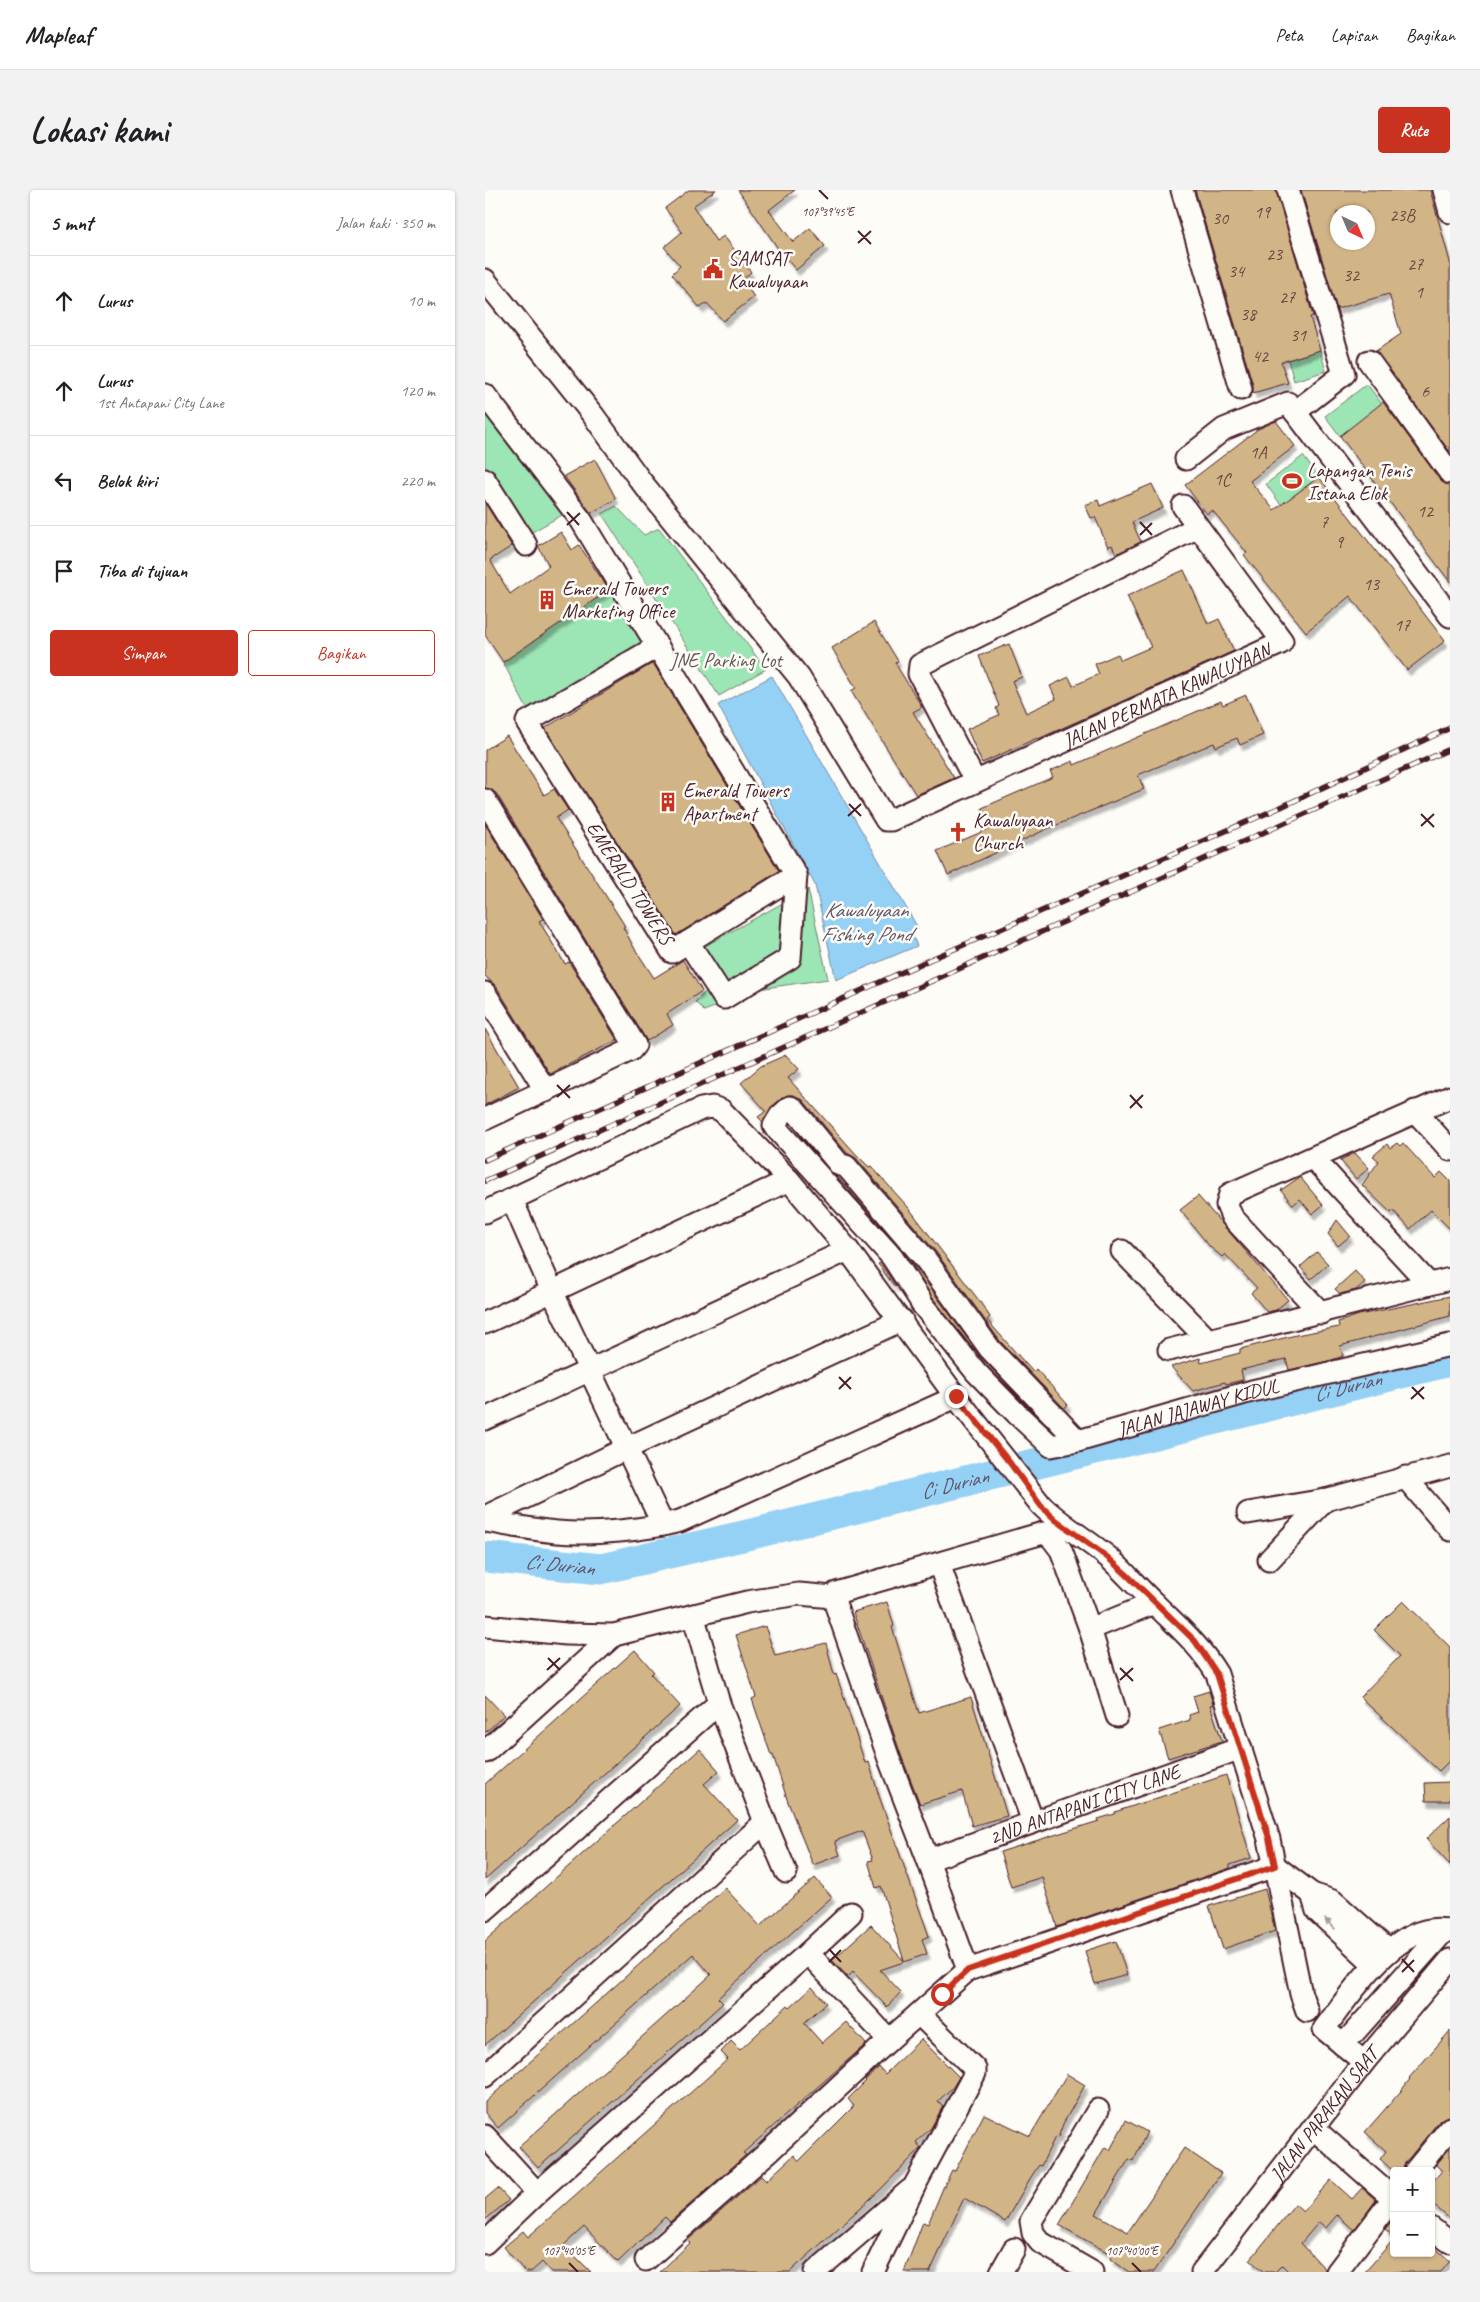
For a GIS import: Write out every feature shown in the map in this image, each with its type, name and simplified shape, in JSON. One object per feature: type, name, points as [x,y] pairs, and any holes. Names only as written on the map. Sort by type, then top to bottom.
[{"type":"street","points":[[1182,190],[1241,389]]},
{"type":"street","points":[[1288,190],[1344,374],[1295,412]]},
{"type":"street","points":[[1444,190],[1450,212]]},
{"type":"street","name":"JALAN PERMATA KAWALUYAAN","points":[[485,280],[593,415],[640,480],[799,677],[886,820],[891,820],[1281,643],[1282,641],[1183,506]]},
{"type":"street","points":[[1369,361],[1450,473]]},
{"type":"street","points":[[485,394],[581,520],[796,875],[790,958],[724,998],[688,942]]},
{"type":"street","points":[[1186,459],[1224,429],[1288,403],[1450,616]]},
{"type":"street","points":[[485,480],[526,545]]},
{"type":"street","points":[[975,781],[919,674],[920,665],[1198,527]]},
{"type":"street","name":"EMERALD TOWERS","points":[[658,646],[527,722],[671,952],[796,875]]},
{"type":"street","points":[[485,800],[635,1045],[634,1049],[485,1119]]},
{"type":"street","points":[[485,993],[546,1091]]},
{"type":"street","points":[[1321,1313],[1231,1217],[1227,1205],[1230,1194],[1450,1097]]},
{"type":"street","points":[[485,1212],[701,1109],[712,1107],[721,1110],[789,1180],[848,1250],[902,1320],[956,1396],[1010,1463],[1041,1506],[1056,1520],[1107,1557],[1195,1641],[1217,1674],[1269,1838],[1301,1994],[1307,2011]]},
{"type":"street","name":"JALAN JAJAWAY KIDUL","points":[[1078,1441],[990,1349],[904,1233],[847,1166],[840,1165],[809,1126],[790,1108],[780,1116],[774,1126],[892,1257],[921,1304],[943,1334],[1017,1414],[1051,1446],[1078,1441],[1252,1391],[1450,1345]]},
{"type":"street","points":[[1415,1111],[1450,1150]]},
{"type":"street","points":[[1313,1158],[1429,1284]]},
{"type":"street","points":[[485,1323],[789,1180]]},
{"type":"street","points":[[512,1200],[625,1449],[663,1525]]},
{"type":"street","points":[[485,1419],[848,1250]]},
{"type":"street","points":[[1122,1250],[1208,1340]]},
{"type":"street","points":[[1169,1350],[1450,1279]]},
{"type":"street","points":[[485,1516],[902,1320]]},
{"type":"street","points":[[485,1521],[558,1532],[607,1531],[663,1525],[680,1521],[956,1396]]},
{"type":"street","points":[[1248,1513],[1325,1500],[1450,1466]]},
{"type":"street","points":[[1405,1477],[1450,1530]]},
{"type":"street","points":[[1269,1560],[1325,1500]]},
{"type":"street","points":[[833,1597],[836,1593],[939,1564],[1010,1541],[1043,1533],[1051,1537],[1061,1550],[1090,1629],[1117,1716]]},
{"type":"street","points":[[939,1564],[1033,1822]]},
{"type":"street","points":[[485,1626],[614,1635],[747,1602],[799,1594],[833,1597]]},
{"type":"street","points":[[833,1597],[889,1759],[929,1860],[968,1970]]},
{"type":"street","points":[[1090,1629],[1154,1603]]},
{"type":"street","points":[[693,1615],[719,1703],[786,1872]]},
{"type":"street","points":[[485,1752],[614,1635]]},
{"type":"street","points":[[485,1910],[719,1703]]},
{"type":"street","name":"2ND ANTAPANI CITY LANE","points":[[929,1860],[1241,1748]]},
{"type":"street","points":[[485,2076],[765,1822]]},
{"type":"street","points":[[1275,1866],[1312,1894],[1333,1900],[1381,1957]]},
{"type":"street","points":[[646,2260],[767,2154],[889,2040],[968,1970],[1275,1866]]},
{"type":"street","points":[[485,2243],[537,2193],[851,1913]]},
{"type":"street","points":[[1364,2062],[1324,2030],[1381,1957],[1420,1933],[1433,1929],[1448,1930]]},
{"type":"street","points":[[1343,2045],[1448,1930]]},
{"type":"street","points":[[808,1953],[889,2040]]},
{"type":"street","name":"JALAN PARAKAN SAAT","points":[[1201,2272],[1364,2062],[1450,1960]]},
{"type":"street","points":[[873,2272],[915,2185],[975,2073],[975,2070],[919,2014]]},
{"type":"street","points":[[1092,2272],[1040,2242],[1033,2233],[1031,2221],[1099,2110]]},
{"type":"street","points":[[1313,2128],[1390,2195]]},
{"type":"street","points":[[1418,2167],[1450,2128]]},
{"type":"street","points":[[485,2136],[537,2193]]},
{"type":"street","points":[[815,2272],[915,2185]]},
{"type":"street","points":[[1337,2272],[1390,2202]]},
{"type":"street","points":[[1435,2231],[1450,2242]]},
{"type":"street","points":[[1001,2272],[1014,2249]]},
{"type":"green space","points":[[1320,350],[1326,371],[1294,381],[1288,360]]},
{"type":"green space","points":[[1367,384],[1382,404],[1340,436],[1325,416]]},
{"type":"green space","points":[[485,409],[562,515],[527,535],[485,469]]},
{"type":"green space","name":"Lapangan Tenis Istana Elok","points":[[1303,456],[1319,477],[1281,505],[1266,484]]},
{"type":"green space","name":"JNE Parking Lot","points":[[616,506],[644,535],[659,528],[766,669],[719,696],[602,514]]},
{"type":"green space","points":[[609,589],[642,643],[529,713],[503,662]]},
{"type":"green space","points":[[808,889],[828,979],[765,988],[704,1011],[695,1002],[716,981],[696,951]]},
{"type":"water","name":"Kawaluyaan Fishing Pond","points":[[772,676],[918,928],[911,932],[917,946],[836,980],[815,885],[718,705]]},
{"type":"building","name":"SAMSAT Kawaluyaan","points":[[689,190],[716,190],[693,206],[716,241],[724,236],[751,272],[742,280],[754,297],[723,321],[707,303],[700,308],[672,274],[680,266],[664,247],[682,232],[665,208]]},
{"type":"building","points":[[738,190],[795,190],[769,210],[793,242],[810,228],[825,246],[796,270],[779,250]]},
{"type":"building","points":[[1195,190],[1276,190],[1313,316],[1310,317],[1320,350],[1281,362],[1288,383],[1253,393],[1253,385]]},
{"type":"building","points":[[1301,190],[1430,190],[1450,262],[1450,452],[1376,351],[1401,334],[1389,294],[1337,309]]},
{"type":"building","points":[[1383,402],[1440,480],[1450,485],[1450,582],[1340,436]]},
{"type":"building","points":[[1276,421],[1295,446],[1250,481],[1274,510],[1319,477],[1445,641],[1407,670],[1350,596],[1306,632],[1244,555],[1247,553],[1212,510],[1207,514],[1185,485],[1258,429]]},
{"type":"building","points":[[595,459],[616,499],[591,513],[564,476]]},
{"type":"building","points":[[1152,484],[1163,508],[1132,522],[1141,542],[1116,554],[1112,545],[1108,547],[1095,517],[1091,518],[1085,505],[1098,500],[1100,506]]},
{"type":"building","name":"Emerald Towers Marketing Office","points":[[485,503],[512,546],[490,560],[510,594],[549,566],[538,546],[561,532],[572,550],[579,545],[609,590],[503,662],[485,635]]},
{"type":"building","points":[[1184,570],[1208,624],[1219,619],[1234,651],[982,763],[967,729],[999,715],[996,708],[999,706],[979,656],[1009,644],[1022,677],[1012,681],[1026,713],[1056,699],[1050,686],[1069,677],[1073,686],[1099,674],[1095,664],[1118,654],[1121,660],[1151,647],[1127,596]]},
{"type":"building","points":[[874,622],[898,661],[895,663],[922,707],[913,712],[954,778],[916,795],[851,691],[856,688],[832,648]]},
{"type":"building","name":"Emerald Towers Apartment","points":[[653,663],[779,871],[676,935],[545,728]]},
{"type":"building","points":[[1246,695],[1263,735],[1240,745],[1237,738],[1216,747],[1214,743],[1138,775],[1144,789],[1047,829],[948,875],[937,851],[991,828],[982,808],[1053,777],[1050,771],[1073,761],[1074,765],[1221,701],[1223,705]]},
{"type":"building","points":[[507,736],[544,795],[554,789],[568,810],[556,818],[625,926],[623,927],[633,946],[654,978],[683,960],[702,991],[667,1014],[673,1025],[647,1041],[496,793],[485,788],[485,750]]},
{"type":"building","points":[[485,824],[543,919],[539,921],[565,964],[569,962],[617,1040],[550,1074],[496,986],[485,976]]},
{"type":"building","points":[[485,1029],[519,1087],[485,1105]]},
{"type":"building","points":[[786,1055],[799,1069],[788,1078],[856,1154],[869,1167],[871,1166],[908,1207],[980,1302],[990,1317],[987,1320],[1033,1372],[1036,1369],[1068,1405],[1064,1408],[1000,1341],[936,1252],[856,1158],[847,1153],[803,1100],[794,1095],[787,1095],[771,1107],[763,1122],[758,1117],[766,1111],[741,1083],[761,1066]]},
{"type":"building","points":[[1397,1143],[1400,1146],[1403,1143],[1435,1178],[1441,1172],[1450,1181],[1450,1229],[1431,1210],[1410,1229],[1393,1210],[1391,1213],[1362,1185],[1379,1161],[1373,1156],[1387,1144],[1390,1148]]},
{"type":"building","points":[[1355,1153],[1369,1168],[1356,1179],[1340,1160]]},
{"type":"building","points":[[836,1177],[839,1178],[876,1221]]},
{"type":"building","points":[[1300,1177],[1323,1205],[1312,1214],[1300,1199],[1293,1205],[1281,1190]]},
{"type":"building","points":[[1198,1196],[1288,1300],[1276,1310],[1267,1312],[1251,1293],[1257,1288],[1225,1254],[1222,1257],[1210,1247],[1180,1210]]},
{"type":"building","points":[[1337,1220],[1350,1236],[1338,1246],[1328,1234]]},
{"type":"building","points":[[1317,1252],[1328,1264],[1311,1279],[1300,1267]]},
{"type":"building","points":[[907,1256],[980,1356],[1032,1411],[985,1364],[932,1297]]},
{"type":"building","points":[[880,1263],[896,1286],[895,1287],[878,1264]]},
{"type":"building","points":[[1355,1271],[1365,1282],[1356,1290],[1340,1294],[1335,1289]]},
{"type":"building","points":[[1450,1296],[1450,1316],[1340,1346],[1343,1356],[1332,1360],[1289,1370],[1286,1359],[1241,1370],[1243,1380],[1226,1384],[1225,1382],[1193,1391],[1171,1367],[1200,1358],[1201,1363],[1240,1353],[1240,1349],[1296,1335],[1339,1327],[1338,1322],[1359,1315]]},
{"type":"building","points":[[1403,1601],[1450,1647],[1450,1760],[1439,1771],[1360,1697],[1400,1656],[1374,1630]]},
{"type":"building","points":[[887,1602],[894,1626],[892,1627],[919,1713],[971,1697],[1007,1816],[972,1826],[962,1791],[920,1804],[901,1755],[853,1612]]},
{"type":"building","points":[[765,1626],[775,1656],[826,1643],[834,1675],[836,1674],[865,1763],[869,1762],[879,1796],[929,1936],[922,1939],[927,1954],[880,1970],[901,1992],[887,2007],[853,1972],[848,1977],[832,1960],[871,1925],[904,1961],[881,1886],[876,1888],[868,1861],[873,1860],[862,1831],[835,1841],[840,1855],[813,1865],[788,1802],[752,1699],[756,1697],[736,1635]]},
{"type":"building","points":[[635,1650],[654,1672],[651,1674],[680,1706],[485,1880],[485,1784]]},
{"type":"building","points":[[1209,1691],[1213,1704],[1210,1705],[1222,1741],[1168,1758],[1159,1730],[1190,1720],[1189,1715],[1198,1712],[1193,1696]]},
{"type":"building","points":[[485,1695],[504,1715],[485,1733]]},
{"type":"building","points":[[700,1749],[719,1771],[704,1784],[737,1820],[485,2045],[485,1941]]},
{"type":"building","points":[[1226,1775],[1251,1858],[1230,1865],[1230,1868],[1057,1927],[1042,1877],[1011,1887],[1000,1852],[1099,1821],[1098,1819],[1115,1814],[1115,1812]]},
{"type":"building","points":[[1450,1782],[1450,1801],[1426,1801],[1425,1783]]},
{"type":"building","points":[[1450,1816],[1450,1865],[1426,1839]]},
{"type":"building","points":[[815,1878],[832,1897],[718,1998],[723,2003],[538,2168],[519,2147],[711,1975],[693,1954],[498,2128],[485,2113],[485,2102],[725,1888],[760,1926]]},
{"type":"building","points":[[1265,1889],[1275,1931],[1223,1949],[1209,1906]]},
{"type":"building","points":[[1116,1941],[1127,1975],[1095,1984],[1085,1951]]},
{"type":"building","points":[[812,1987],[826,2003],[804,2023],[822,2043],[846,2022],[866,2044],[743,2153],[746,2155],[670,2222],[665,2217],[618,2262],[584,2227],[564,2245],[591,2272],[551,2272],[542,2262],[531,2272],[525,2272],[504,2247],[523,2231],[528,2237],[728,2059],[721,2052],[731,2041],[740,2050],[788,2005],[790,2007]]},
{"type":"building","points":[[1450,2031],[1450,2116],[1440,2120],[1405,2163],[1404,2167],[1390,2168],[1380,2159],[1386,2151],[1365,2132],[1401,2091],[1409,2078]]},
{"type":"building","points":[[921,2039],[959,2077],[953,2087],[938,2101],[943,2106],[931,2128],[916,2142],[921,2148],[881,2189],[790,2272],[660,2272],[690,2243],[688,2240],[761,2176],[766,2181],[794,2155],[799,2161],[854,2106],[848,2099],[865,2080],[879,2067],[885,2074]]},
{"type":"building","points":[[1067,2074],[1085,2085],[1063,2124],[1058,2138],[1055,2137],[1041,2166],[1039,2165],[1031,2177],[1005,2222],[964,2198],[930,2272],[904,2272],[923,2222],[928,2224],[952,2170],[955,2171],[984,2114],[1030,2136]]},
{"type":"building","points":[[1126,2120],[1147,2132],[1133,2161],[1129,2159],[1096,2214],[1128,2232],[1184,2148],[1221,2173],[1154,2272],[1129,2272],[1110,2259],[1112,2255],[1059,2225],[1105,2147],[1110,2150]]},
{"type":"building","points":[[1450,2148],[1450,2219],[1435,2206],[1435,2179],[1442,2171],[1436,2165]]},
{"type":"building","points":[[1331,2180],[1352,2199],[1362,2188],[1376,2200],[1354,2230],[1337,2215],[1326,2228],[1319,2222],[1301,2243],[1325,2269],[1325,2272],[1289,2272],[1282,2265],[1275,2272],[1264,2272],[1250,2260],[1295,2204],[1303,2211]]},
{"type":"building","points":[[498,2188],[509,2200],[485,2220],[485,2199]]},
{"type":"building","points":[[1390,2223],[1390,2233],[1385,2229]]},
{"type":"building","points":[[1390,2244],[1390,2257],[1435,2257],[1435,2248],[1450,2261],[1441,2272],[1365,2272]]},
{"type":"waterway","name":"Ci Durian","points":[[485,1557],[601,1569],[760,1532],[1450,1361]]},
{"type":"railway","points":[[485,1160],[929,960],[1281,807],[1450,728]]},
{"type":"railway","points":[[485,1181],[1450,749]]},
{"type":"place","name":"SAMSAT Kawaluyaan","points":[[713,269]]},
{"type":"place","name":"Lapangan Tenis Istana Elok","points":[[1292,481]]},
{"type":"place","name":"Emerald Towers Marketing Office","points":[[547,600]]},
{"type":"place","name":"Emerald Towers Apartment","points":[[668,802]]},
{"type":"place","name":"Kawaluyaan Church","points":[[958,832]]},
{"type":"route","points":[[942,1994],[968,1970],[1275,1866],[1269,1838],[1217,1674],[1206,1655],[1195,1641],[1126,1574],[1107,1557],[1056,1520],[1041,1506],[1010,1463],[956,1396]]}]
